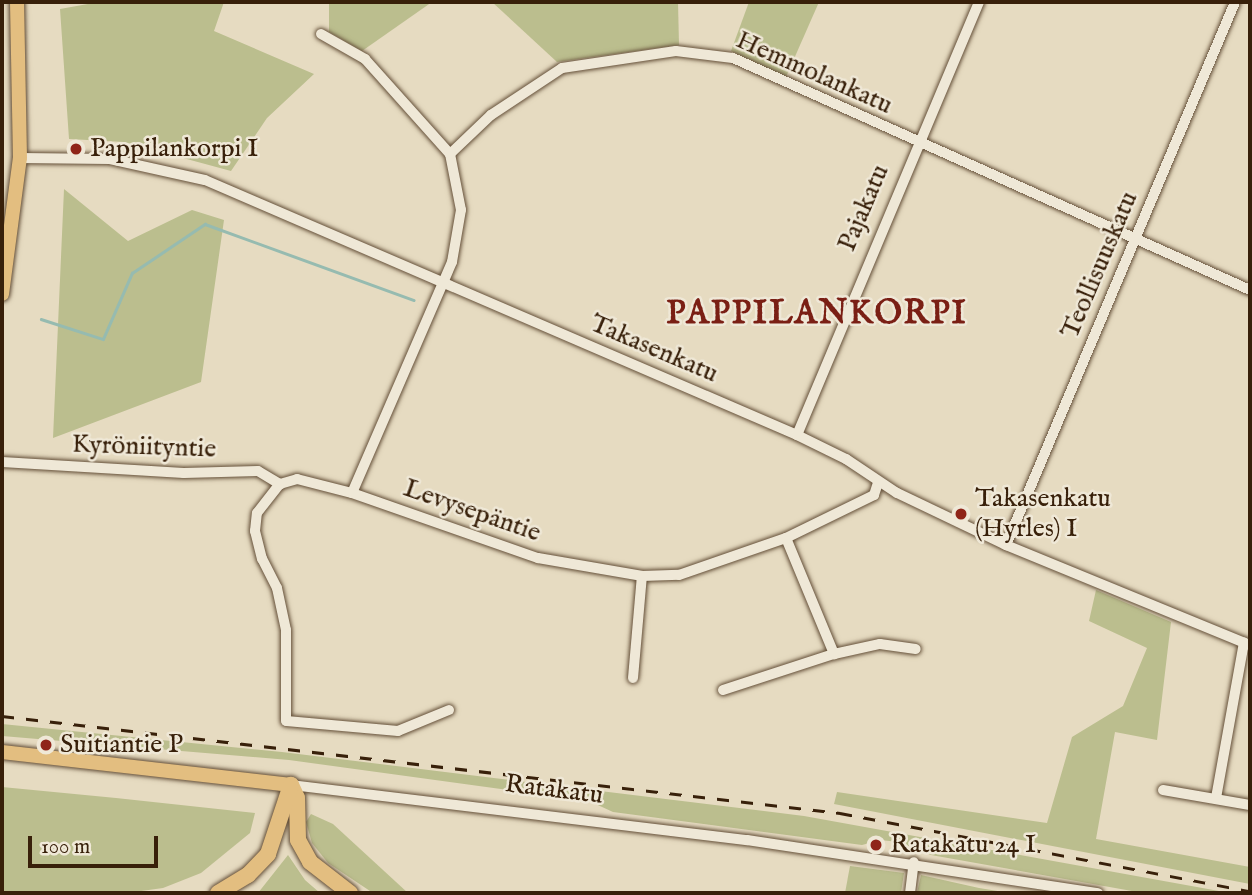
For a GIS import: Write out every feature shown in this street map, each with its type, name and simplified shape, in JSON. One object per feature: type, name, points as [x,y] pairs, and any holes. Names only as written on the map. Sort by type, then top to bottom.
[{"type":"highway","points":[[218,893],[248,875],[268,854],[291,785]]},
{"type":"highway","points":[[291,785],[297,798],[298,840],[310,862],[350,893]]},
{"type":"main road","points":[[2,294],[20,158],[18,2]]},
{"type":"main road","name":"Ratakatu","points":[[2,752],[291,785]]},
{"type":"street","name":"Pajakatu","points":[[797,435],[916,144],[979,2]]},
{"type":"street","name":"Teollisuuskatu","points":[[1006,545],[1236,2]]},
{"type":"street","points":[[321,34],[365,59],[450,153],[461,210],[444,286],[352,493]]},
{"type":"street","name":"Hemmolankatu","points":[[450,153],[491,115],[562,68],[695,51],[733,58],[916,144],[1250,290]]},
{"type":"street","name":"Takasenkatu","points":[[20,158],[110,159],[205,180],[444,286],[797,435],[846,459],[878,483],[1006,545],[1247,644]]},
{"type":"street","name":"Kyröniityntie","points":[[2,462],[184,473],[258,471],[280,484]]},
{"type":"street","name":"Levysepäntie","points":[[280,484],[298,480],[352,493],[538,558],[642,576],[679,575],[786,538],[874,495],[878,483]]},
{"type":"street","points":[[280,484],[257,513],[256,531],[262,559],[277,588],[286,630],[286,720],[398,732],[449,710]]},
{"type":"street","points":[[786,538],[834,654]]},
{"type":"street","points":[[633,678],[642,576]]},
{"type":"street","points":[[723,690],[834,654],[880,644],[916,649]]},
{"type":"street","points":[[1216,798],[1247,644]]},
{"type":"street","name":"Ratakatu","points":[[291,785],[914,862],[1098,893]]},
{"type":"street","points":[[1163,790],[1250,805]]},
{"type":"street","points":[[910,893],[914,862]]},
{"type":"green space","points":[[99,2],[224,2],[214,31],[314,74],[267,118],[231,171],[124,142],[69,139],[60,9]]},
{"type":"green space","points":[[329,2],[432,2],[362,51],[329,32]]},
{"type":"green space","points":[[492,2],[678,2],[679,45],[557,62]]},
{"type":"green space","points":[[749,2],[819,2],[786,77],[731,51]]},
{"type":"green space","points":[[64,189],[128,241],[192,210],[224,220],[201,382],[53,438]]},
{"type":"green space","points":[[1096,590],[1171,622],[1157,740],[1115,732],[1096,839],[1250,867],[1250,884],[834,804],[837,792],[1047,823],[1072,737],[1123,706],[1147,648],[1089,621]]},
{"type":"green space","points":[[2,724],[282,752],[804,816],[1230,893],[1143,893],[931,855],[899,842],[880,840],[862,845],[613,812],[589,801],[289,760],[2,736]]},
{"type":"green space","points":[[2,787],[255,813],[250,833],[201,873],[163,888],[127,893],[2,893]]},
{"type":"green space","points":[[311,814],[333,824],[408,893],[373,893],[328,863],[312,843],[306,822]]},
{"type":"green space","points":[[288,855],[305,880],[320,893],[258,893]]},
{"type":"green space","points":[[850,866],[904,873],[901,893],[845,893]]},
{"type":"green space","points":[[921,875],[979,888],[1010,893],[917,893]]},
{"type":"waterway","points":[[41,319],[103,339],[132,273],[205,224],[414,300]]},
{"type":"railway","points":[[2,716],[840,813],[1250,891]]},
{"type":"place","name":"Pappilankorpi I","points":[[76,149]]},
{"type":"place","name":"Takasenkatu (Hyrles) I","points":[[961,514]]},
{"type":"place","name":"Suitiantie P","points":[[46,745]]},
{"type":"place","name":"Ratakatu 24 I","points":[[876,845]]},
{"type":"district","name":"PAPPILANKORPI","points":[[817,315]]}]
